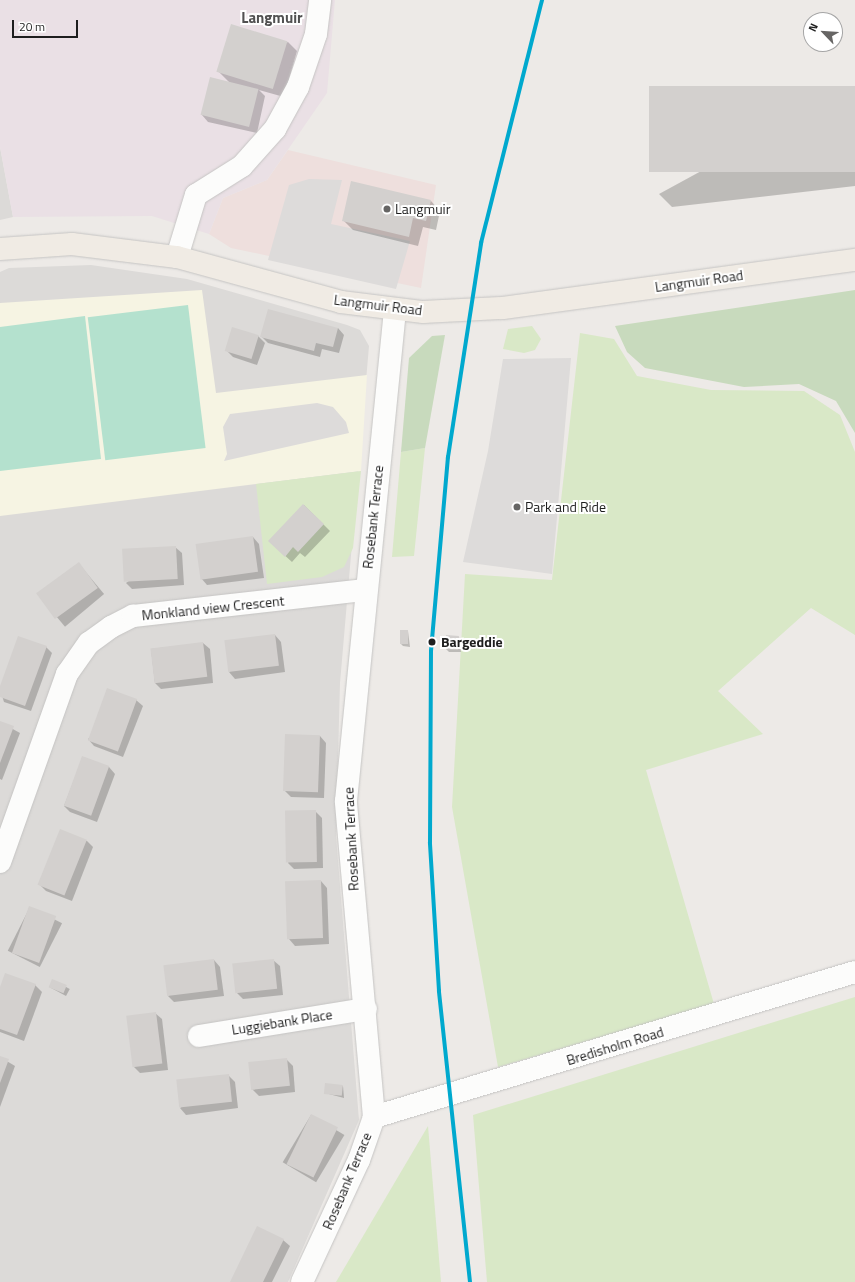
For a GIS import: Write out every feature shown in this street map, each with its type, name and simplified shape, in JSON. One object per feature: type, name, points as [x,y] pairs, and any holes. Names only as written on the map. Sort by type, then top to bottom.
[{"type":"main road","name":"Langmuir Road","points":[[0,249],[72,244],[177,257],[287,290],[396,311],[423,312],[503,308],[855,260]]},
{"type":"street","points":[[177,257],[196,196],[242,166],[275,129],[298,87],[316,34],[320,0]]},
{"type":"street","name":"Rosebank Terrace","points":[[302,1282],[359,1160],[374,1117],[366,1009],[346,801],[366,590],[396,311]]},
{"type":"street","name":"Monkland view Crescent","points":[[0,862],[67,674],[89,643],[111,627],[133,616],[366,590]]},
{"type":"street","name":"Bredisholm Road","points":[[374,1117],[468,1090],[855,972]]},
{"type":"street","name":"Luggiebank Place","points":[[199,1036],[366,1009]]},
{"type":"shaded area","points":[[0,0],[335,0],[327,93],[267,180],[223,198],[209,234],[152,216],[13,217],[0,147]]},
{"type":"shaded area","points":[[0,147],[13,217],[0,220]]},
{"type":"shaded area","points":[[288,150],[436,185],[421,288],[231,248],[209,234],[223,198],[267,180]]},
{"type":"shaded area","points":[[309,179],[342,180],[331,224],[410,241],[396,289],[268,260],[289,185]]},
{"type":"shaded area","points":[[91,265],[187,279],[347,325],[360,330],[369,346],[340,683],[336,836],[359,1120],[288,1282],[0,1282],[0,272],[9,268]]},
{"type":"shaded area","points":[[202,290],[216,393],[367,375],[361,471],[0,516],[0,303]]},
{"type":"shaded area","name":"Park and Ride","points":[[571,358],[552,574],[463,562],[488,451],[503,359]]},
{"type":"shaded area","points":[[317,403],[333,407],[346,422],[349,433],[224,461],[227,454],[223,427],[230,414]]},
{"type":"green space","points":[[855,290],[855,433],[836,401],[799,384],[744,387],[645,368],[627,352],[615,326]]},
{"type":"green space","points":[[188,305],[206,448],[105,460],[88,317]]},
{"type":"green space","points":[[85,316],[101,459],[0,471],[0,327]]},
{"type":"green space","points":[[532,326],[541,339],[535,350],[524,353],[503,349],[508,329]]},
{"type":"green space","points":[[580,333],[614,339],[637,376],[711,390],[804,391],[840,415],[855,452],[855,635],[811,608],[718,691],[763,734],[646,770],[714,1004],[498,1067],[452,807],[465,574],[552,580]]},
{"type":"green space","points":[[445,335],[425,448],[401,452],[409,358],[432,336]]},
{"type":"green space","points":[[425,448],[414,556],[392,557],[401,452]]},
{"type":"green space","points":[[361,471],[353,548],[344,567],[322,577],[267,584],[256,484]]},
{"type":"green space","points":[[855,997],[855,1282],[487,1282],[473,1115]]},
{"type":"green space","points":[[428,1126],[441,1282],[336,1282]]},
{"type":"building","points":[[231,24],[287,41],[273,89],[216,72]]},
{"type":"building","points":[[210,77],[259,89],[249,127],[201,115]]},
{"type":"building","points":[[649,86],[855,86],[855,172],[649,172]]},
{"type":"building","name":"Langmuir","points":[[351,181],[431,200],[426,221],[413,218],[409,237],[342,221]]},
{"type":"building","points":[[268,309],[338,328],[333,347],[316,343],[314,351],[260,337]]},
{"type":"building","points":[[232,327],[259,335],[251,359],[225,351]]},
{"type":"building","points":[[303,504],[324,524],[298,552],[293,547],[285,557],[268,541]]},
{"type":"building","points":[[253,536],[258,572],[201,580],[196,544]]},
{"type":"building","points":[[176,546],[178,579],[124,582],[122,549]]},
{"type":"building","points":[[79,562],[98,588],[55,619],[36,593]]},
{"type":"building","points":[[400,630],[408,630],[408,644],[400,644]]},
{"type":"building","points":[[275,634],[279,666],[228,672],[224,640]]},
{"type":"building","points":[[446,635],[459,636],[458,650],[445,649]]},
{"type":"building","points":[[18,636],[47,646],[25,706],[0,697],[0,686]]},
{"type":"building","points":[[203,642],[207,677],[155,683],[150,648]]},
{"type":"building","points":[[107,688],[137,699],[118,752],[88,741]]},
{"type":"building","points":[[0,721],[14,726],[0,763]]},
{"type":"building","points":[[285,734],[320,735],[318,792],[283,791]]},
{"type":"building","points":[[82,756],[109,766],[91,816],[64,806]]},
{"type":"building","points":[[316,810],[317,862],[286,863],[285,811]]},
{"type":"building","points":[[60,829],[87,840],[64,895],[38,885]]},
{"type":"building","points":[[321,880],[323,938],[287,939],[285,881]]},
{"type":"building","points":[[29,906],[56,916],[39,963],[12,953]]},
{"type":"building","points":[[214,959],[218,990],[167,996],[163,965]]},
{"type":"building","points":[[274,959],[277,989],[235,993],[232,963]]},
{"type":"building","points":[[5,973],[36,984],[17,1035],[0,1029],[0,987]]},
{"type":"building","points":[[52,979],[67,985],[63,993],[49,987]]},
{"type":"building","points":[[156,1012],[162,1064],[133,1067],[126,1016]]},
{"type":"building","points":[[0,1056],[9,1059],[0,1083]]},
{"type":"building","points":[[287,1058],[290,1086],[251,1090],[248,1062]]},
{"type":"building","points":[[229,1074],[232,1102],[179,1107],[176,1080]]},
{"type":"building","points":[[325,1083],[343,1085],[342,1096],[324,1094]]},
{"type":"building","points":[[311,1114],[338,1127],[313,1177],[286,1164]]},
{"type":"building","points":[[257,1226],[284,1239],[263,1282],[230,1282]]},
{"type":"transit line","points":[[470,1282],[439,991],[430,842],[431,651],[448,457],[481,243],[542,0]]},
{"type":"place","name":"Langmuir","points":[[387,209]]},
{"type":"place","name":"Park and Ride","points":[[517,507]]},
{"type":"place","name":"Bargeddie","points":[[432,642]]},
{"type":"district","name":"Langmuir","points":[[272,18]]}]
